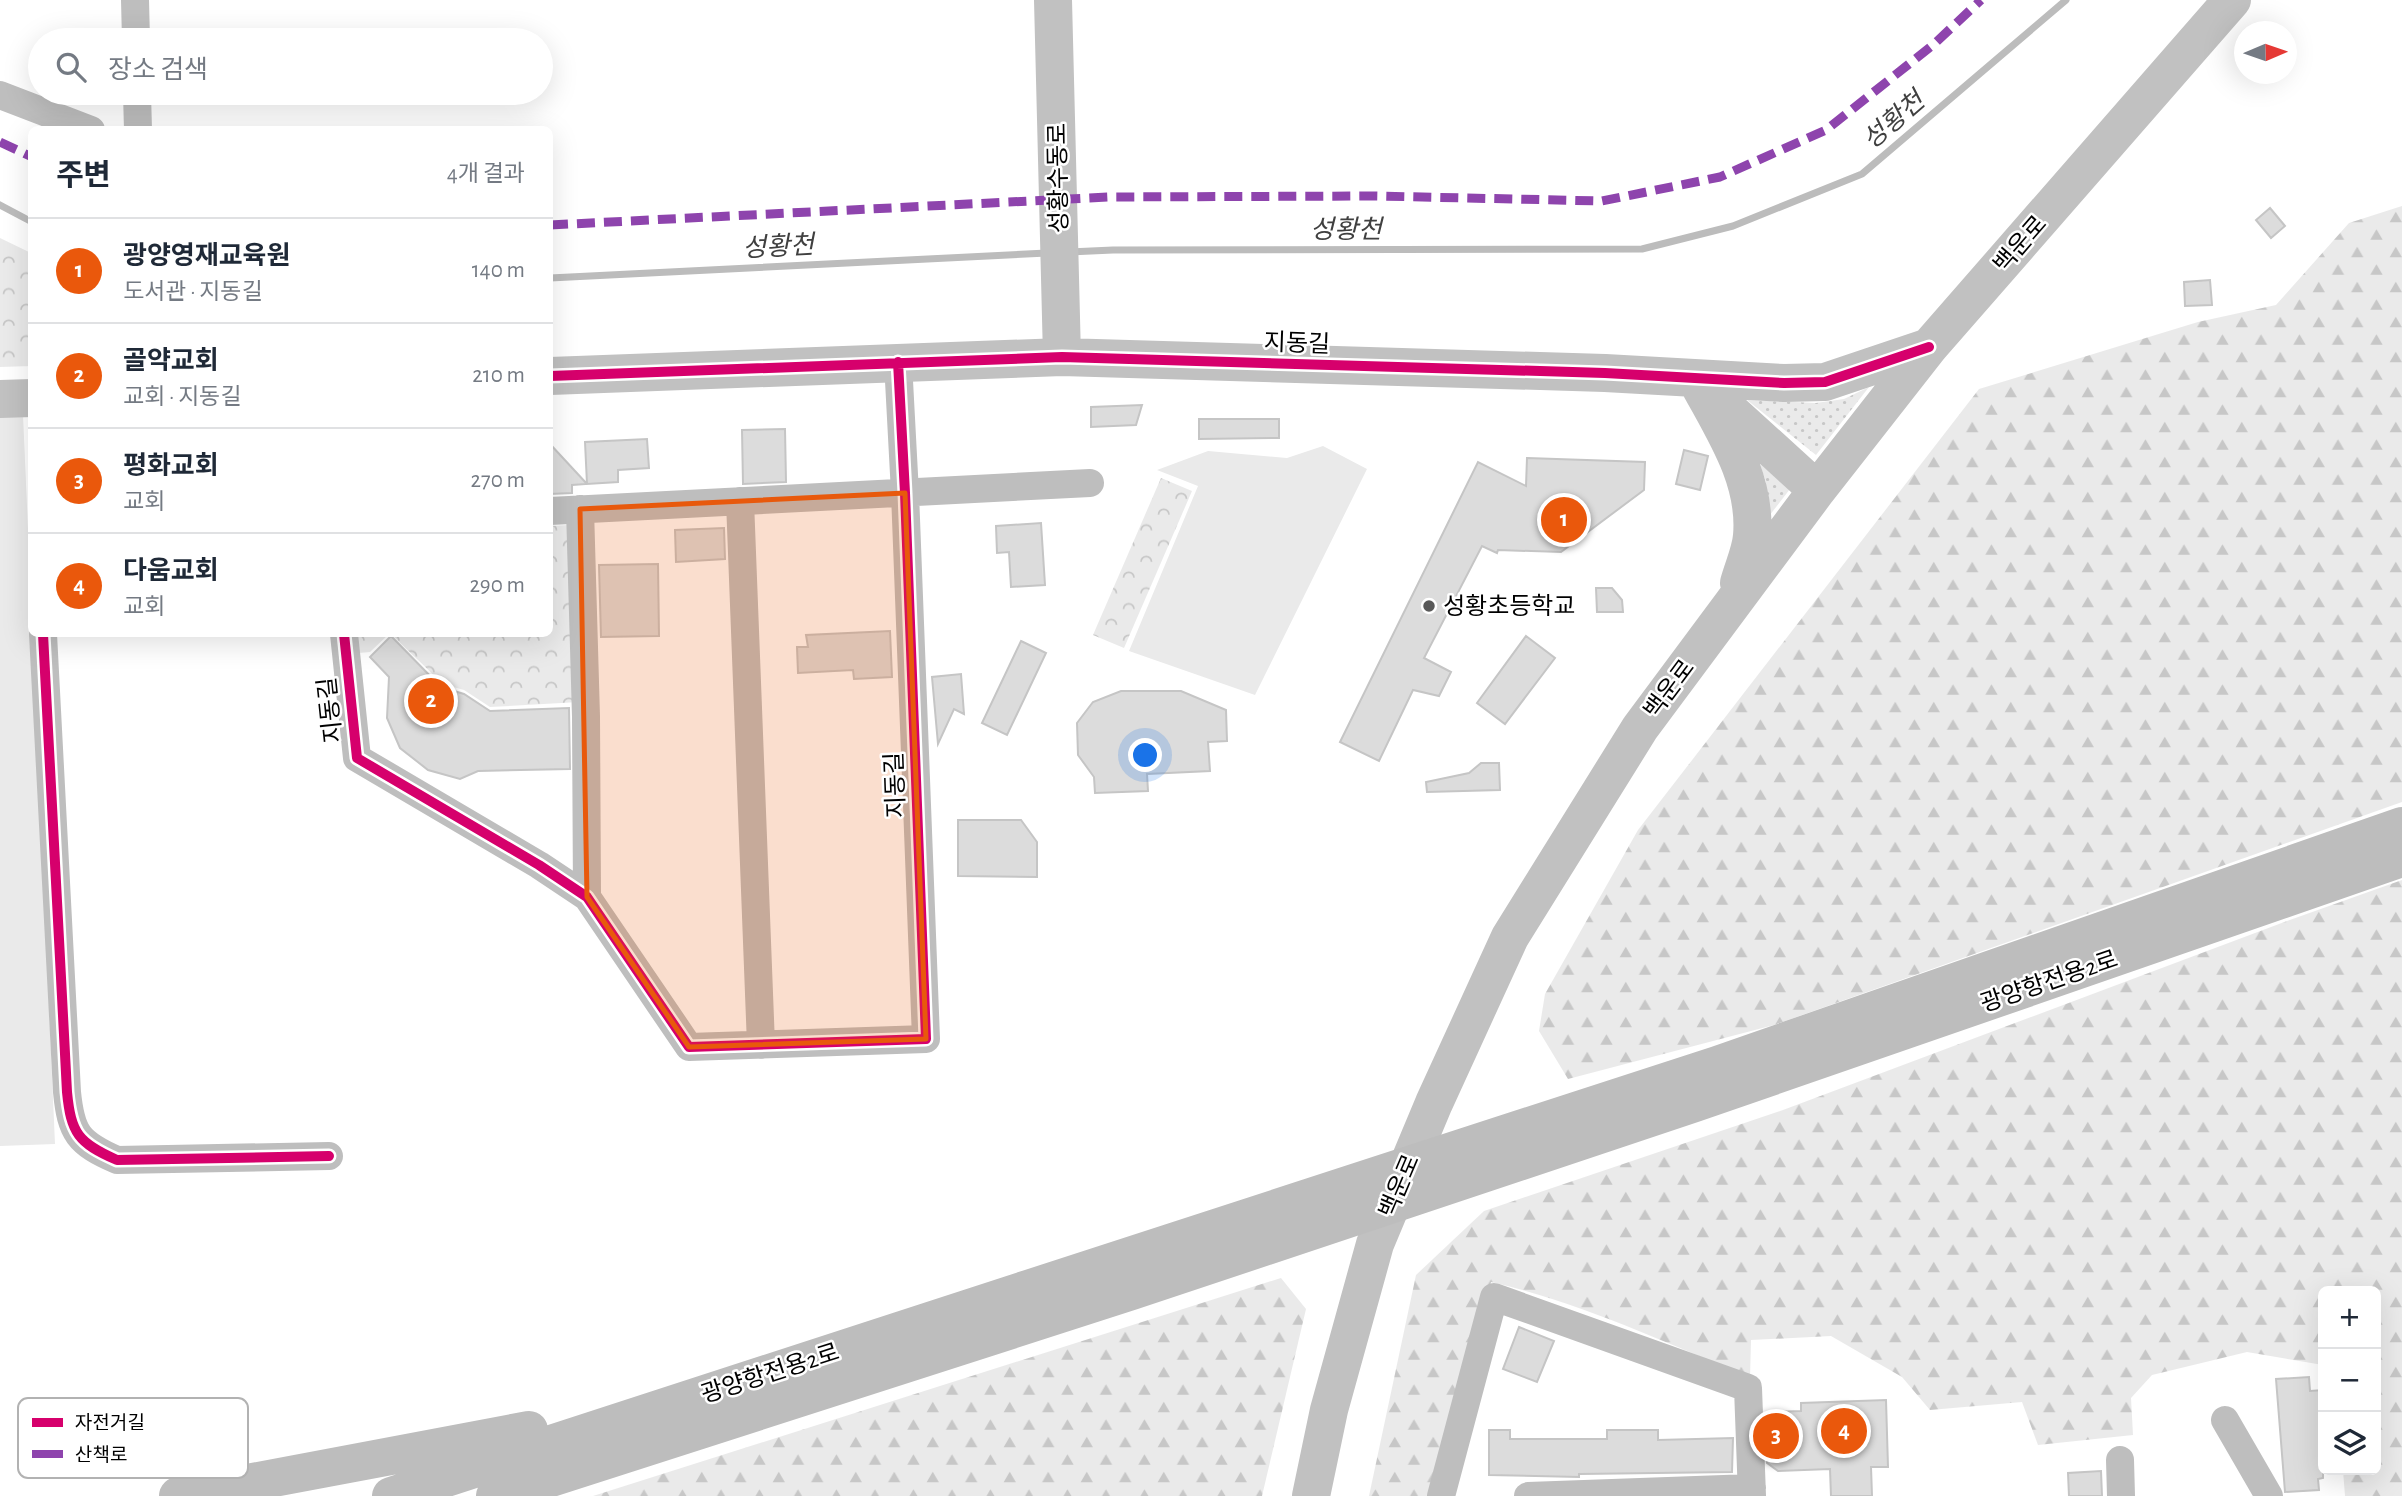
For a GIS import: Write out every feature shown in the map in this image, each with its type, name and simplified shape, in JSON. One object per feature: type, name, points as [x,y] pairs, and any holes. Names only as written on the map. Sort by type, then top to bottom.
[{"type":"highway","name":"광양항전용2로","points":[[391,1496],[1717,1065],[2402,827]]},
{"type":"highway","name":"광양항전용2로","points":[[495,1496],[1132,1291],[1695,1103],[2402,858]]},
{"type":"highway","points":[[178,1496],[686,1400]]},
{"type":"street","points":[[135,0],[136,28]]},
{"type":"street","name":"성황수동로","points":[[1053,0],[1062,357]]},
{"type":"street","name":"백운로","points":[[1311,1496],[1329,1410],[1375,1244],[1434,1103],[1510,937],[1640,728],[1817,490],[1930,347],[2232,0]]},
{"type":"street","points":[[0,95],[81,126]]},
{"type":"street","points":[[137,105],[138,126]]},
{"type":"street","name":"지동길","points":[[553,376],[1062,357],[1605,373],[1784,383],[1825,382],[1930,347]]},
{"type":"street","name":"지동길","points":[[761,1045],[926,1039],[898,362]]},
{"type":"street","points":[[1696,379],[1817,490]]},
{"type":"street","points":[[1696,379],[1735,450],[1750,490],[1752,537],[1732,604]]},
{"type":"street","points":[[0,399],[28,398]]},
{"type":"street","points":[[553,511],[1090,483]]},
{"type":"street","points":[[580,509],[586,717],[587,897],[689,1046],[761,1045],[740,501]]},
{"type":"street","points":[[43,637],[67,1092],[69,1119],[76,1132],[87,1144],[117,1160],[329,1156]]},
{"type":"street","name":"지동길","points":[[344,637],[357,758],[539,865],[587,897]]},
{"type":"street","points":[[1441,1496],[1494,1297],[1748,1388],[1752,1492],[1528,1496]]},
{"type":"street","points":[[2225,1420],[2269,1496]]},
{"type":"street","points":[[2120,1460],[2121,1496]]},
{"type":"highlighted area","points":[[905,493],[926,1039],[689,1047],[587,897],[580,509]]},
{"type":"green space","points":[[2402,206],[2402,802],[1774,1025],[1568,1079],[1539,1031],[1545,994],[1638,830],[1979,389],[2198,322],[2276,305],[2349,223]]},
{"type":"green space","points":[[0,238],[28,252],[28,366],[0,367]]},
{"type":"green space","points":[[1869,387],[1816,455],[1747,400],[1816,403],[1844,399]]},
{"type":"green space","points":[[23,415],[28,529],[28,637],[33,637],[55,1144],[0,1146],[0,416]]},
{"type":"green space","points":[[1323,446],[1367,469],[1255,695],[1129,651],[1198,486],[1157,470],[1208,451],[1287,458]]},
{"type":"green space","points":[[1760,464],[1790,489],[1766,520],[1766,482]]},
{"type":"green space","points":[[1161,478],[1192,491],[1124,648],[1093,635]]},
{"type":"green space","points":[[569,525],[579,702],[490,707],[464,690],[443,684],[394,637],[553,637],[553,526]]},
{"type":"green space","points":[[357,637],[386,637],[370,652],[359,653]]},
{"type":"green space","points":[[2402,880],[2402,1496],[2345,1496],[2343,1475],[2381,1475],[2381,1286],[2318,1286],[2318,1364],[2247,1352],[2152,1375],[2131,1398],[2133,1435],[2038,1445],[2022,1402],[1930,1410],[1902,1377],[1831,1336],[1751,1340],[1750,1378],[1590,1312],[1491,1282],[1440,1496],[1369,1496],[1416,1275],[1484,1211],[1783,1110]]},
{"type":"green space","points":[[1281,1278],[1306,1309],[1262,1496],[593,1496]]},
{"type":"building","points":[[2270,208],[2285,226],[2271,238],[2256,220]]},
{"type":"building","points":[[2210,280],[2212,305],[2185,306],[2184,282]]},
{"type":"building","points":[[1142,405],[1136,425],[1091,427],[1091,407]]},
{"type":"building","points":[[1199,419],[1279,419],[1279,438],[1199,439]]},
{"type":"building","points":[[785,429],[786,482],[743,484],[742,430]]},
{"type":"building","points":[[647,439],[649,468],[618,470],[618,482],[587,484],[585,442]]},
{"type":"building","points":[[553,447],[587,484],[572,485],[572,493],[553,494]]},
{"type":"building","points":[[1684,450],[1708,456],[1700,490],[1676,484]]},
{"type":"building","name":"성황초등학교","points":[[1527,458],[1645,462],[1644,490],[1561,552],[1498,550],[1497,553],[1482,546],[1424,658],[1451,672],[1439,696],[1413,690],[1379,761],[1340,742],[1478,462],[1526,486]]},
{"type":"building","points":[[1041,523],[1045,585],[1011,587],[1009,552],[997,553],[996,526]]},
{"type":"building","points":[[724,528],[725,559],[676,562],[675,530]]},
{"type":"building","points":[[658,564],[659,636],[601,637],[599,565]]},
{"type":"building","points":[[1596,588],[1612,588],[1622,600],[1623,612],[1597,612]]},
{"type":"building","points":[[890,631],[892,677],[854,679],[853,670],[798,673],[797,647],[808,647],[806,635]]},
{"type":"building","points":[[1526,636],[1555,658],[1505,724],[1477,703]]},
{"type":"building","points":[[392,637],[441,687],[464,694],[490,711],[569,708],[570,769],[478,771],[460,779],[428,770],[400,748],[387,718],[389,677],[370,657]]},
{"type":"building","points":[[1021,641],[1046,653],[1007,735],[982,723]]},
{"type":"building","points":[[961,674],[964,714],[954,709],[938,744],[932,677]]},
{"type":"building","points":[[1121,691],[1181,691],[1226,710],[1227,741],[1208,742],[1210,771],[1147,774],[1148,791],[1095,793],[1094,777],[1078,755],[1077,723],[1093,702]]},
{"type":"building","points":[[1481,763],[1499,763],[1500,790],[1427,792],[1426,782],[1469,773]]},
{"type":"building","points":[[958,820],[1021,820],[1037,842],[1037,877],[958,876]]},
{"type":"building","points":[[1519,1327],[1554,1341],[1537,1382],[1503,1369]]},
{"type":"building","points":[[2309,1377],[2310,1391],[2318,1390],[2318,1475],[2323,1475],[2323,1478],[2318,1479],[2319,1490],[2285,1492],[2276,1379]]},
{"type":"building","points":[[1886,1400],[1888,1467],[1871,1467],[1872,1496],[1831,1496],[1830,1469],[1778,1471],[1767,1463],[1766,1412],[1801,1411],[1801,1403]]},
{"type":"building","points":[[1489,1430],[1510,1430],[1510,1439],[1607,1439],[1607,1430],[1658,1430],[1658,1440],[1733,1438],[1732,1472],[1579,1474],[1579,1477],[1489,1475]]},
{"type":"building","points":[[2101,1471],[2102,1496],[2069,1496],[2068,1473]]},
{"type":"waterway","name":"성황천","points":[[1069,252],[1642,249],[1733,226],[1862,174],[2066,0]]},
{"type":"waterway","name":"성황천","points":[[0,205],[28,220]]},
{"type":"waterway","name":"성황천","points":[[553,278],[1047,253]]},
{"type":"marked path","points":[[553,225],[1109,197],[1376,196],[1602,201],[1720,177],[1826,130],[1933,45],[1981,0]]},
{"type":"marked path","points":[[0,142],[28,155]]},
{"type":"cycle path","points":[[553,376],[1062,357],[1605,373],[1784,383],[1825,382],[1929,347]]},
{"type":"cycle path","points":[[344,637],[357,758],[539,865],[587,897],[689,1047],[926,1039],[898,362]]},
{"type":"cycle path","points":[[43,637],[67,1092],[74,1127],[85,1142],[117,1160],[329,1156]]},
{"type":"place","name":"광양영재교육원","points":[[1564,520]]},
{"type":"place","name":"성황초등학교","points":[[1429,606]]},
{"type":"place","name":"골약교회","points":[[431,701]]},
{"type":"place","name":"다움교회","points":[[1844,1431]]},
{"type":"place","name":"평화교회","points":[[1776,1436]]}]
